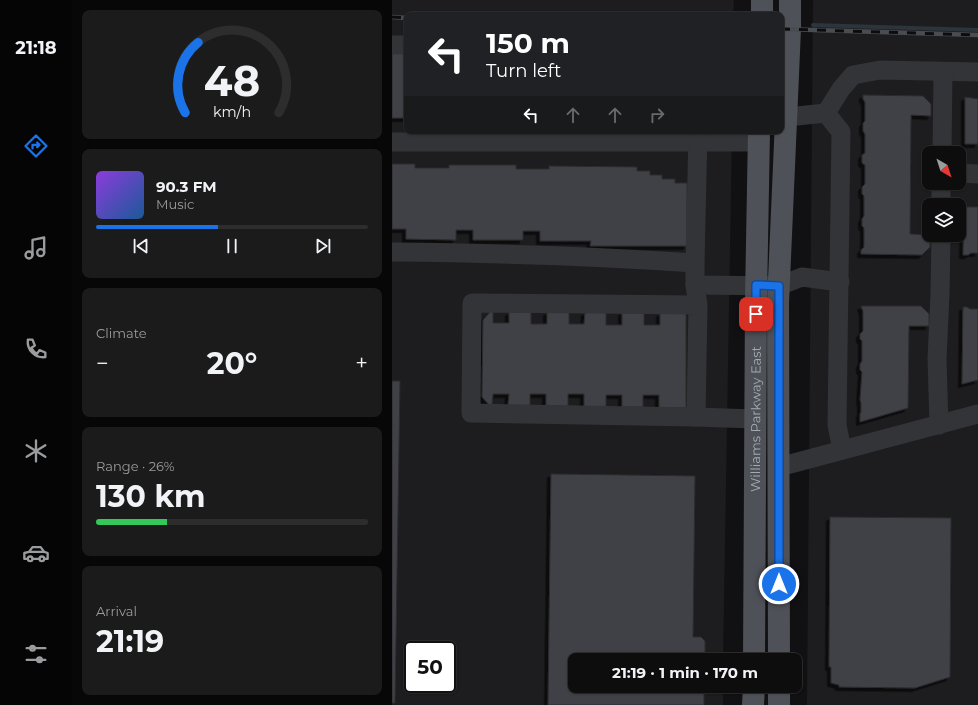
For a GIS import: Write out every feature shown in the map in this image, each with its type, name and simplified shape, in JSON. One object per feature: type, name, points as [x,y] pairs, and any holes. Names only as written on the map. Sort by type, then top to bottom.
[{"type":"main road","points":[[762,0],[762,12]]},
{"type":"main road","name":"Williams Parkway East","points":[[779,653],[779,286],[790,0]]},
{"type":"main road","name":"Williams Parkway East","points":[[754,653],[756,285],[759,136]]},
{"type":"main road","points":[[753,705],[754,693]]},
{"type":"main road","points":[[779,693],[779,705]]},
{"type":"lane","points":[[392,45],[404,45]]},
{"type":"lane","points":[[826,113],[853,75],[880,70],[978,72]]},
{"type":"lane","points":[[942,146],[943,72]]},
{"type":"lane","points":[[786,117],[826,113]]},
{"type":"lane","points":[[826,113],[841,132],[837,425],[842,450]]},
{"type":"lane","points":[[392,142],[759,136]]},
{"type":"lane","points":[[696,417],[698,304],[695,285],[695,263],[698,137]]},
{"type":"lane","points":[[966,173],[978,174]]},
{"type":"lane","points":[[939,424],[937,359],[941,242]]},
{"type":"lane","points":[[392,252],[488,253],[619,258],[695,263]]},
{"type":"lane","points":[[695,285],[779,286],[802,277],[840,282]]},
{"type":"lane","points":[[698,304],[472,303],[471,413],[755,419]]},
{"type":"lane","points":[[778,467],[978,414]]},
{"type":"shaded area","points":[[392,0],[734,0],[733,12],[404,12],[404,134],[732,134],[723,653],[568,653],[568,693],[723,693],[723,705],[392,705]]},
{"type":"shaded area","points":[[813,0],[978,0],[978,705],[807,705]]},
{"type":"building","points":[[392,52],[404,52],[404,118],[392,118]]},
{"type":"building","points":[[863,95],[923,96],[931,104],[931,116],[911,115],[910,234],[922,235],[922,242],[930,242],[930,247],[922,255],[861,254],[861,250],[864,247],[864,228],[862,226],[862,219],[864,216],[864,196],[862,194],[862,187],[865,184],[865,165],[862,163],[862,155],[865,153],[865,134],[863,131],[863,123],[865,121],[865,102]]},
{"type":"building","points":[[965,97],[978,99],[978,144],[965,144]]},
{"type":"building","points":[[392,164],[415,164],[415,168],[449,168],[449,165],[516,165],[516,169],[549,169],[549,166],[637,167],[637,171],[650,171],[650,175],[662,175],[662,179],[675,179],[675,183],[687,183],[687,246],[590,246],[591,241],[540,241],[540,231],[523,231],[523,240],[473,240],[473,230],[456,230],[456,240],[406,239],[406,229],[392,229]]},
{"type":"building","points":[[966,207],[978,207],[978,253],[963,255],[963,242],[966,242]]},
{"type":"building","points":[[861,306],[921,306],[929,314],[929,326],[909,326],[908,408],[860,422],[862,372],[860,370],[860,364],[862,361],[862,341],[860,339],[860,334],[863,331],[863,311]]},
{"type":"building","points":[[963,307],[978,309],[978,380],[962,384]]},
{"type":"building","points":[[491,311],[493,311],[493,323],[509,323],[509,312],[531,312],[531,324],[547,324],[547,312],[569,312],[569,324],[584,324],[585,312],[606,312],[606,325],[622,325],[622,312],[644,313],[644,325],[660,325],[660,313],[686,313],[686,408],[659,408],[659,395],[643,395],[643,407],[622,407],[622,395],[606,395],[606,407],[584,407],[584,394],[568,394],[568,406],[546,406],[546,394],[530,394],[530,406],[508,405],[509,394],[493,394],[492,405],[490,406],[482,397],[483,320]]},
{"type":"building","points":[[392,381],[400,381],[395,703],[392,703]]},
{"type":"building","points":[[551,474],[695,476],[693,637],[701,637],[705,641],[705,653],[568,653],[568,693],[704,693],[704,705],[548,705]]},
{"type":"building","points":[[830,517],[951,518],[950,677],[915,688],[839,687],[839,685],[831,683],[831,667],[829,667]]},
{"type":"waterway","points":[[813,25],[978,30]]},
{"type":"railway","points":[[392,17],[404,18]]},
{"type":"railway","points":[[784,29],[978,35]]},
{"type":"route","points":[[756,314],[756,285],[779,286],[779,584]]}]
